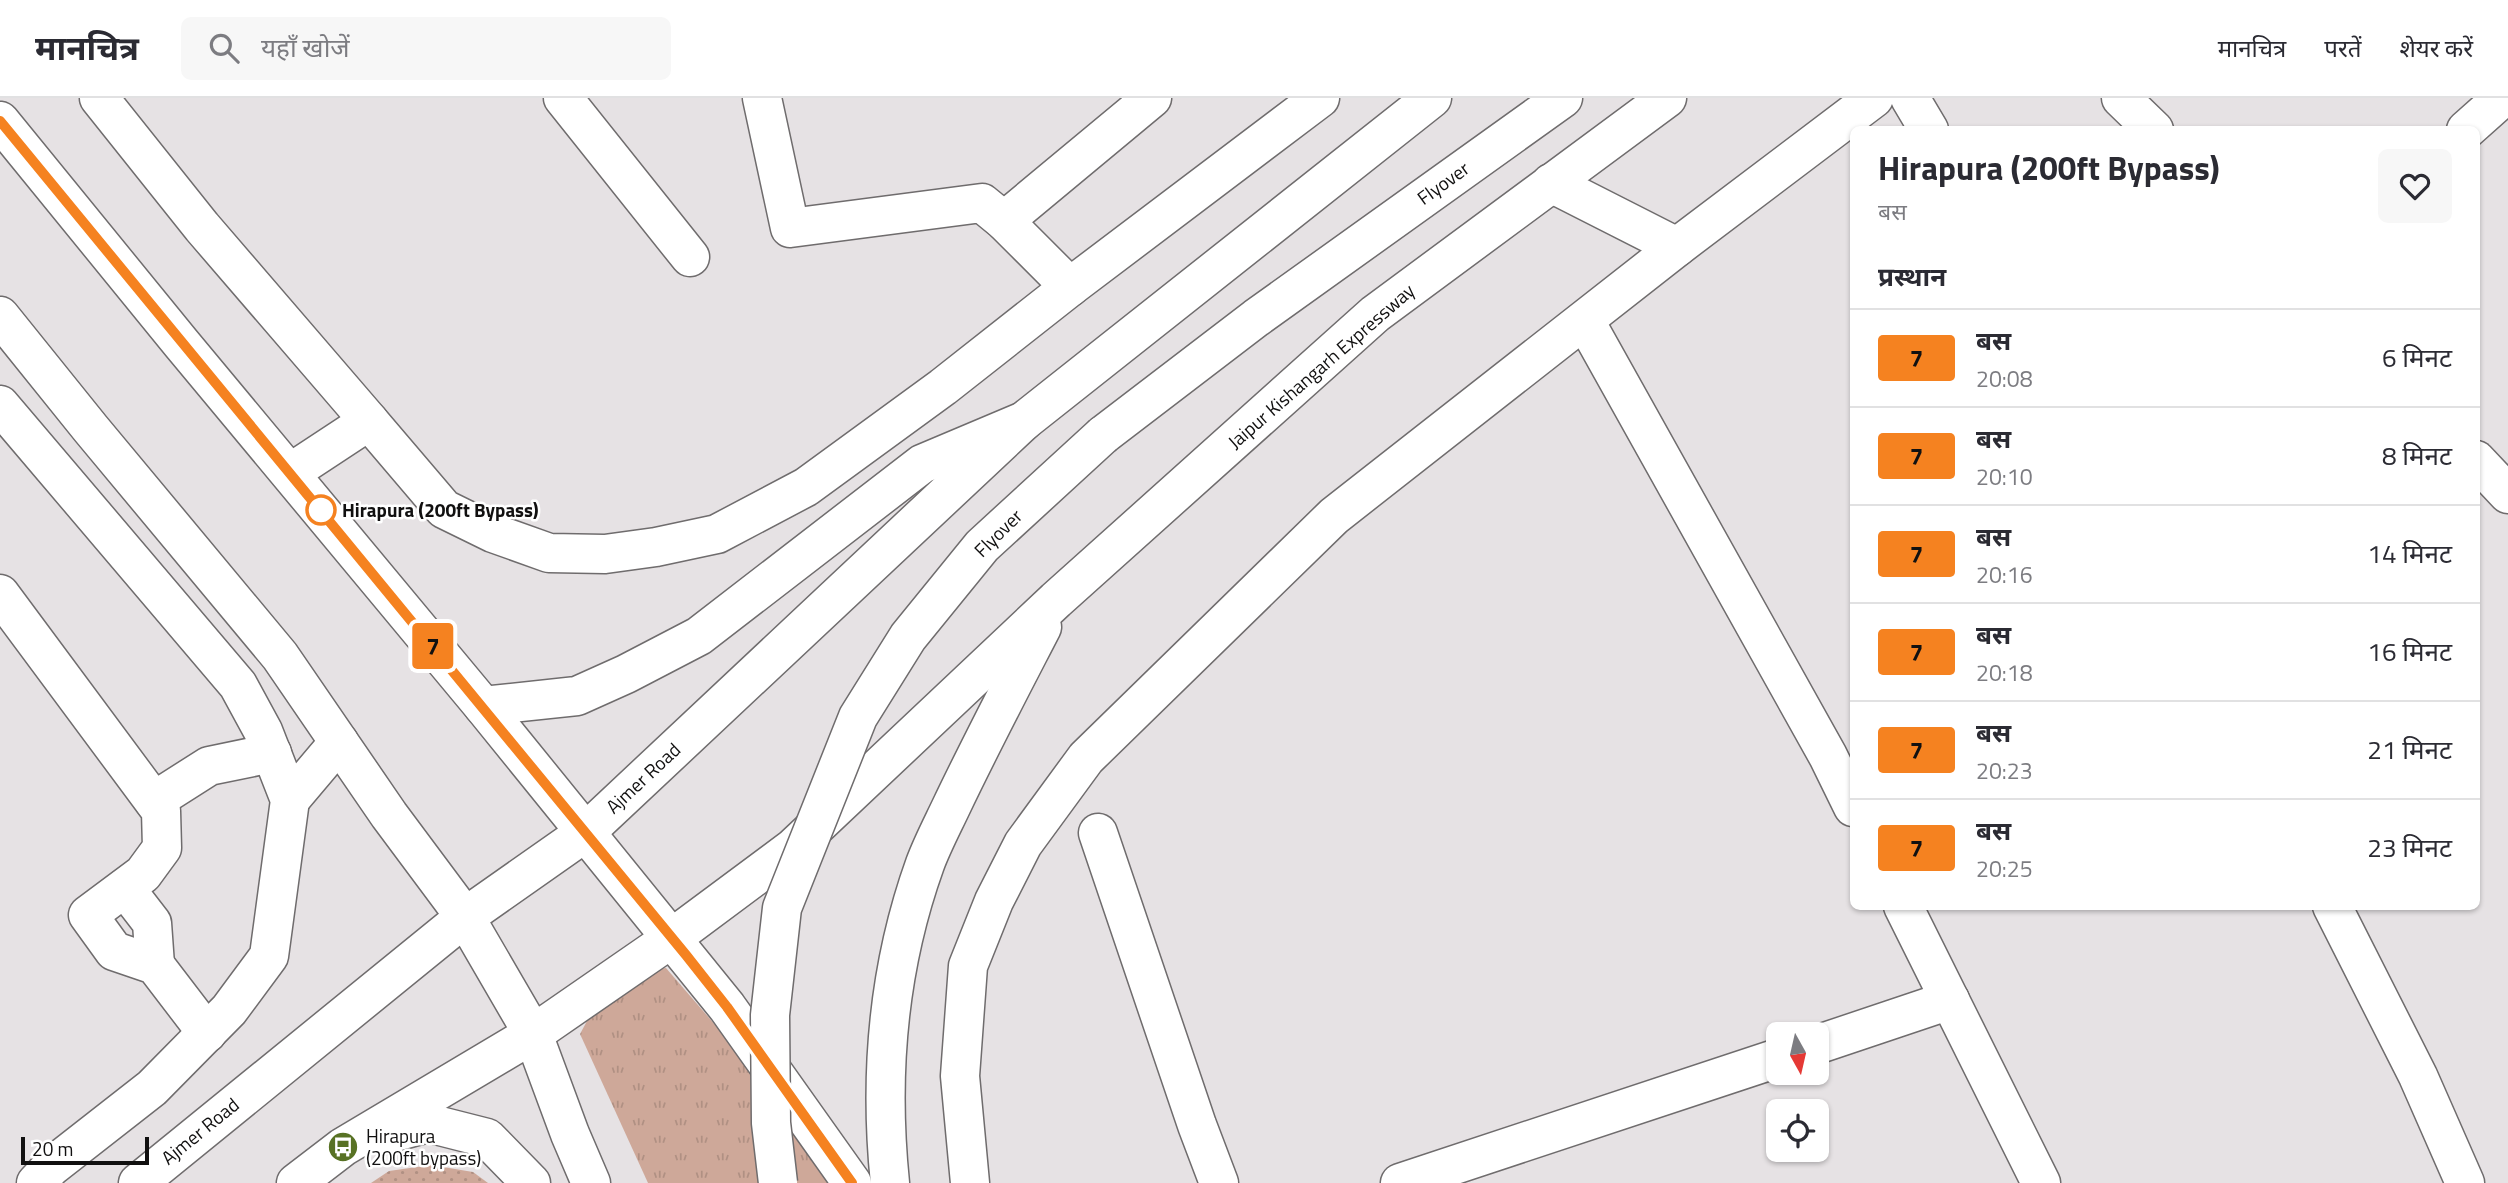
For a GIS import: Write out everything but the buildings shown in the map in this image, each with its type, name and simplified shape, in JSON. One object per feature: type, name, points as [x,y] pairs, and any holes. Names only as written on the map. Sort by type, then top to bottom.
[{"type":"main road","points":[[99,98],[202,226],[444,509],[493,534],[549,553],[604,554],[656,547],[717,534],[806,487],[943,387],[1320,98]]},
{"type":"main road","points":[[563,98],[690,257]]},
{"type":"main road","points":[[762,98],[790,228],[982,203],[1004,221],[1070,287]]},
{"type":"main road","points":[[1004,221],[1152,98]]},
{"type":"main road","points":[[483,706],[577,696],[687,643],[922,464],[1024,421],[1433,98]]},
{"type":"main road","name":"Flyover","points":[[778,1183],[771,1124],[769,1016],[782,908],[858,717],[908,638],[982,546],[1103,435],[1256,318],[1563,98]]},
{"type":"main road","name":"Jaipur Kishangarh Expressway","points":[[1056,600],[1375,314],[1667,98]]},
{"type":"main road","points":[[970,1183],[960,1076],[968,965],[994,901],[1023,844],[1086,758],[1334,516],[1677,247],[1874,98]]},
{"type":"main road","points":[[1910,98],[1927,126]]},
{"type":"main road","points":[[2122,98],[2150,126]]},
{"type":"main road","points":[[2470,126],[2502,98]]},
{"type":"main road","points":[[0,121],[672,938],[727,1007],[852,1183]]},
{"type":"main road","points":[[1551,184],[1677,247]]},
{"type":"main road","points":[[0,316],[90,429],[280,656],[389,815],[466,917],[533,1034],[591,1183]]},
{"type":"main road","points":[[1586,321],[1850,801]]},
{"type":"main road","points":[[0,405],[238,685],[263,731],[289,800],[269,956],[229,1010],[152,1088],[51,1167],[36,1183]]},
{"type":"main road","points":[[290,473],[369,421]]},
{"type":"main road","name":"Ajmer Road","points":[[138,1183],[466,917],[586,832],[1024,421]]},
{"type":"main road","points":[[2480,464],[2508,494]]},
{"type":"main road","points":[[0,594],[161,811],[162,848],[144,874],[88,915],[114,951],[155,965]]},
{"type":"main road","points":[[296,1183],[343,1147],[533,1034],[672,938],[793,848],[1056,600]]},
{"type":"main road","points":[[890,1183],[884,1128],[888,1022],[902,943],[925,863],[1056,600]]},
{"type":"main road","points":[[289,800],[339,742]]},
{"type":"main road","points":[[154,801],[209,766],[272,753]]},
{"type":"main road","points":[[1098,833],[1197,1125],[1220,1183]]},
{"type":"main road","points":[[125,888],[152,923],[155,965],[207,1033]]},
{"type":"main road","points":[[1905,910],[2041,1183]]},
{"type":"main road","points":[[2334,910],[2418,1076],[2465,1183]]},
{"type":"main road","points":[[1829,1041],[1950,1000]]},
{"type":"main road","points":[[1401,1183],[1766,1062]]},
{"type":"main road","points":[[343,1147],[428,1123],[487,1138],[531,1183]]},
{"type":"green space","points":[[666,968],[844,1174],[848,1183],[648,1183],[580,1034],[587,1021],[652,970]]},
{"type":"green space","points":[[431,1165],[473,1172],[488,1183],[371,1183],[389,1171]]},
{"type":"bus line","name":"7","points":[[0,121],[686,955],[727,1007],[852,1183]]},
{"type":"place","name":"Hirapura (200ft Bypass)","points":[[321,510]]},
{"type":"place","name":"Hirapura (200ft bypass)","points":[[343,1147]]}]
